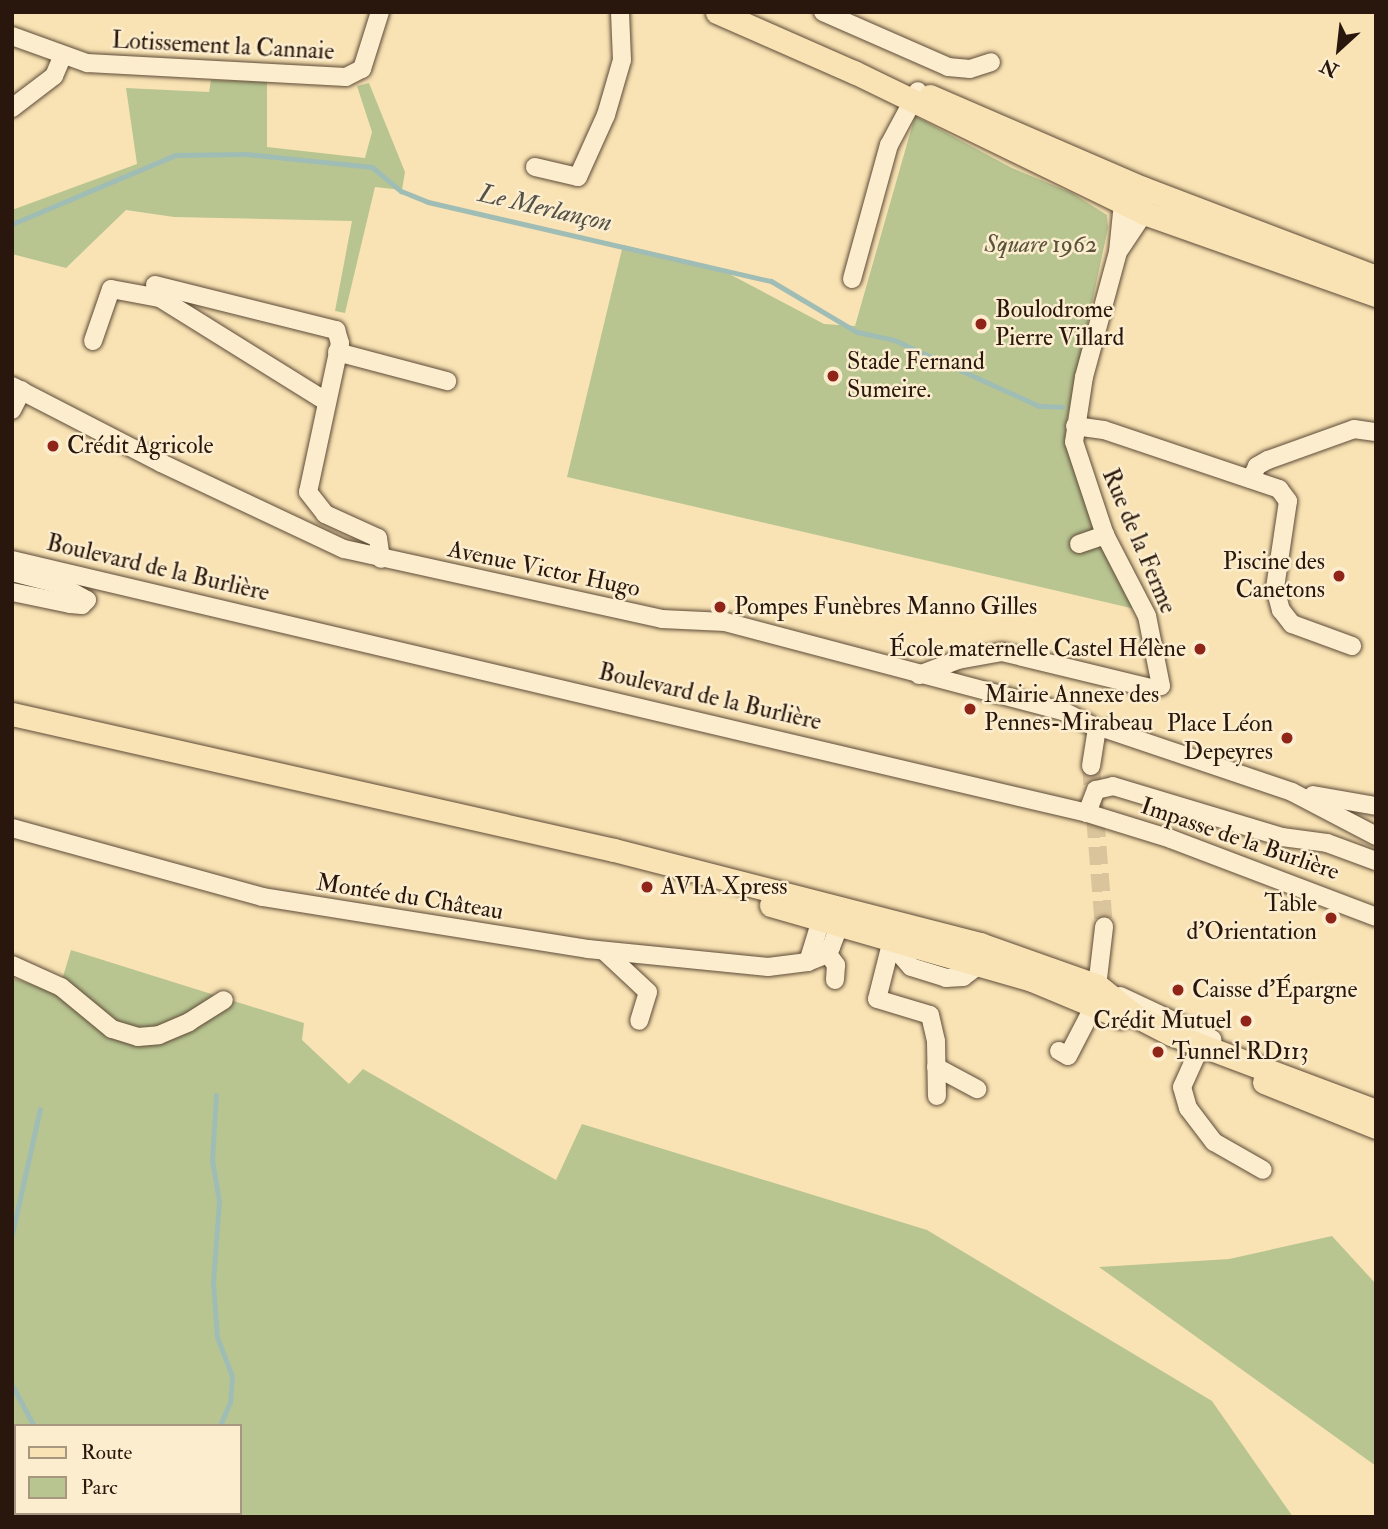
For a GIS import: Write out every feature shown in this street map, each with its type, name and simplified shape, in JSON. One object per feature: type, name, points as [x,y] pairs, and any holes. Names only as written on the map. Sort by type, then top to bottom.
[{"type":"main road","points":[[717,12],[915,97],[1376,277]]},
{"type":"main road","points":[[915,97],[1144,214],[1376,295]]},
{"type":"main road","points":[[12,714],[512,830],[829,917],[1032,980],[1097,995]]},
{"type":"main road","points":[[829,917],[869,916],[894,936],[981,944],[1097,995],[1199,1049],[1376,1127]]},
{"type":"main road","points":[[1199,1049],[1269,1073],[1296,1078],[1376,1111]]},
{"type":"street","name":"Lotissement la Cannaie","points":[[12,36],[62,57],[123,66],[353,76],[366,62],[380,12]]},
{"type":"street","points":[[535,167],[578,177],[606,115],[622,60],[620,12]]},
{"type":"street","points":[[823,12],[948,67],[970,69],[991,62]]},
{"type":"street","points":[[12,108],[54,76],[62,57]]},
{"type":"street","points":[[852,279],[890,145],[915,97]]},
{"type":"street","points":[[1123,203],[1143,188]]},
{"type":"street","points":[[1143,188],[1144,214]]},
{"type":"street","name":"Rue de la Ferme","points":[[919,676],[958,660],[1002,652],[1151,688],[1161,685],[1147,616],[1105,535],[1074,442],[1075,426],[1118,252],[1123,203]]},
{"type":"street","name":"Rue de la Ferme","points":[[1118,252],[1144,214]]},
{"type":"street","points":[[155,285],[330,327],[339,337],[324,401],[308,492],[325,514],[379,538],[381,559]]},
{"type":"street","points":[[93,341],[111,289],[160,298],[324,401]]},
{"type":"street","points":[[337,352],[447,381]]},
{"type":"street","points":[[12,410],[17,388]]},
{"type":"street","name":"Avenue Victor Hugo","points":[[17,388],[233,497],[345,549],[662,619],[725,622],[919,676],[1063,711],[1097,730],[1292,792]]},
{"type":"street","points":[[1251,479],[1257,466],[1268,460],[1354,429],[1374,425]]},
{"type":"street","points":[[1075,426],[1104,430],[1279,489],[1288,501],[1275,588],[1286,619],[1352,646]]},
{"type":"street","points":[[1079,544],[1105,535]]},
{"type":"street","name":"Boulevard de la Burlière","points":[[12,560],[1087,813]]},
{"type":"street","points":[[12,572],[58,584],[87,600],[82,605],[70,604],[12,592]]},
{"type":"street","points":[[1091,765],[1097,730]]},
{"type":"street","points":[[1087,813],[1096,790],[1113,786],[1282,837],[1327,843],[1376,861]]},
{"type":"street","points":[[1292,792],[1376,806]]},
{"type":"street","points":[[1292,792],[1376,836]]},
{"type":"street","points":[[1292,792],[1376,850]]},
{"type":"street","name":"Impasse de la Burlière","points":[[1087,813],[1196,847],[1376,917]]},
{"type":"street","name":"Montée du Château","points":[[12,828],[263,897],[604,951],[768,967],[817,956]]},
{"type":"street","points":[[829,917],[817,956],[836,965],[835,980]]},
{"type":"street","points":[[1059,1051],[1068,1056],[1097,995],[1104,927]]},
{"type":"street","points":[[894,936],[877,999],[930,1015],[937,1096]]},
{"type":"street","points":[[604,951],[648,992],[639,1021]]},
{"type":"street","points":[[12,965],[61,987],[112,1029],[138,1037],[159,1035],[189,1022],[224,1000]]},
{"type":"street","points":[[1097,995],[1296,1078]]},
{"type":"street","points":[[1199,1049],[1182,1087],[1188,1108],[1214,1142],[1263,1170]]},
{"type":"street","points":[[936,1067],[977,1088]]},
{"type":"green space","points":[[211,80],[267,82],[267,147],[365,158],[372,132],[357,86],[369,83],[405,172],[402,190],[375,187],[345,313],[335,311],[352,221],[174,217],[126,210],[66,268],[12,254],[12,210],[137,164],[126,88],[209,92]]},
{"type":"green space","name":"Stade Fernand Sumeire.","points":[[915,116],[1012,168],[1072,193],[1107,215],[1108,228],[1066,425],[1073,467],[1135,609],[567,477],[623,245],[716,267],[824,324],[855,326]]},
{"type":"green space","points":[[71,950],[304,1023],[302,1040],[349,1084],[363,1069],[556,1180],[582,1124],[927,1230],[1212,1401],[1293,1517],[12,1517],[12,978],[58,993]]},
{"type":"green space","points":[[1332,1236],[1376,1284],[1376,1466],[1099,1267],[1229,1259]]},
{"type":"waterway","name":"Le Merlançon","points":[[12,224],[175,155],[246,154],[372,167],[401,191],[428,202],[771,281],[857,332],[894,340],[1039,406],[1062,407]]},
{"type":"waterway","points":[[216,1095],[212,1160],[219,1201],[213,1283],[217,1337],[232,1376],[230,1402],[221,1424]]},
{"type":"waterway","points":[[12,1234],[40,1109]]},
{"type":"waterway","points":[[12,1385],[33,1424]]},
{"type":"tunnel","points":[[1091,766],[1104,927]]},
{"type":"place","name":"Boulodrome Pierre Villard","points":[[981,324]]},
{"type":"place","name":"Stade Fernand Sumeire.","points":[[833,376]]},
{"type":"place","name":"Crédit Agricole","points":[[53,446]]},
{"type":"place","name":"Piscine des Canetons","points":[[1339,576]]},
{"type":"place","name":"Pompes Funèbres Manno Gilles","points":[[720,607]]},
{"type":"place","name":"École maternelle Castel Hélène","points":[[1200,649]]},
{"type":"place","name":"Mairie Annexe des Pennes-Mirabeau","points":[[970,709]]},
{"type":"place","name":"Place Léon Depeyres","points":[[1287,738]]},
{"type":"place","name":"AVIA Xpress","points":[[647,887]]},
{"type":"place","name":"Table d'Orientation","points":[[1331,918]]},
{"type":"place","name":"Caisse d'Épargne","points":[[1178,990]]},
{"type":"place","name":"Crédit Mutuel","points":[[1246,1021]]},
{"type":"place","name":"Tunnel RD113","points":[[1158,1052]]},
{"type":"park label","name":"Square 1962","points":[[1041,245]]}]
